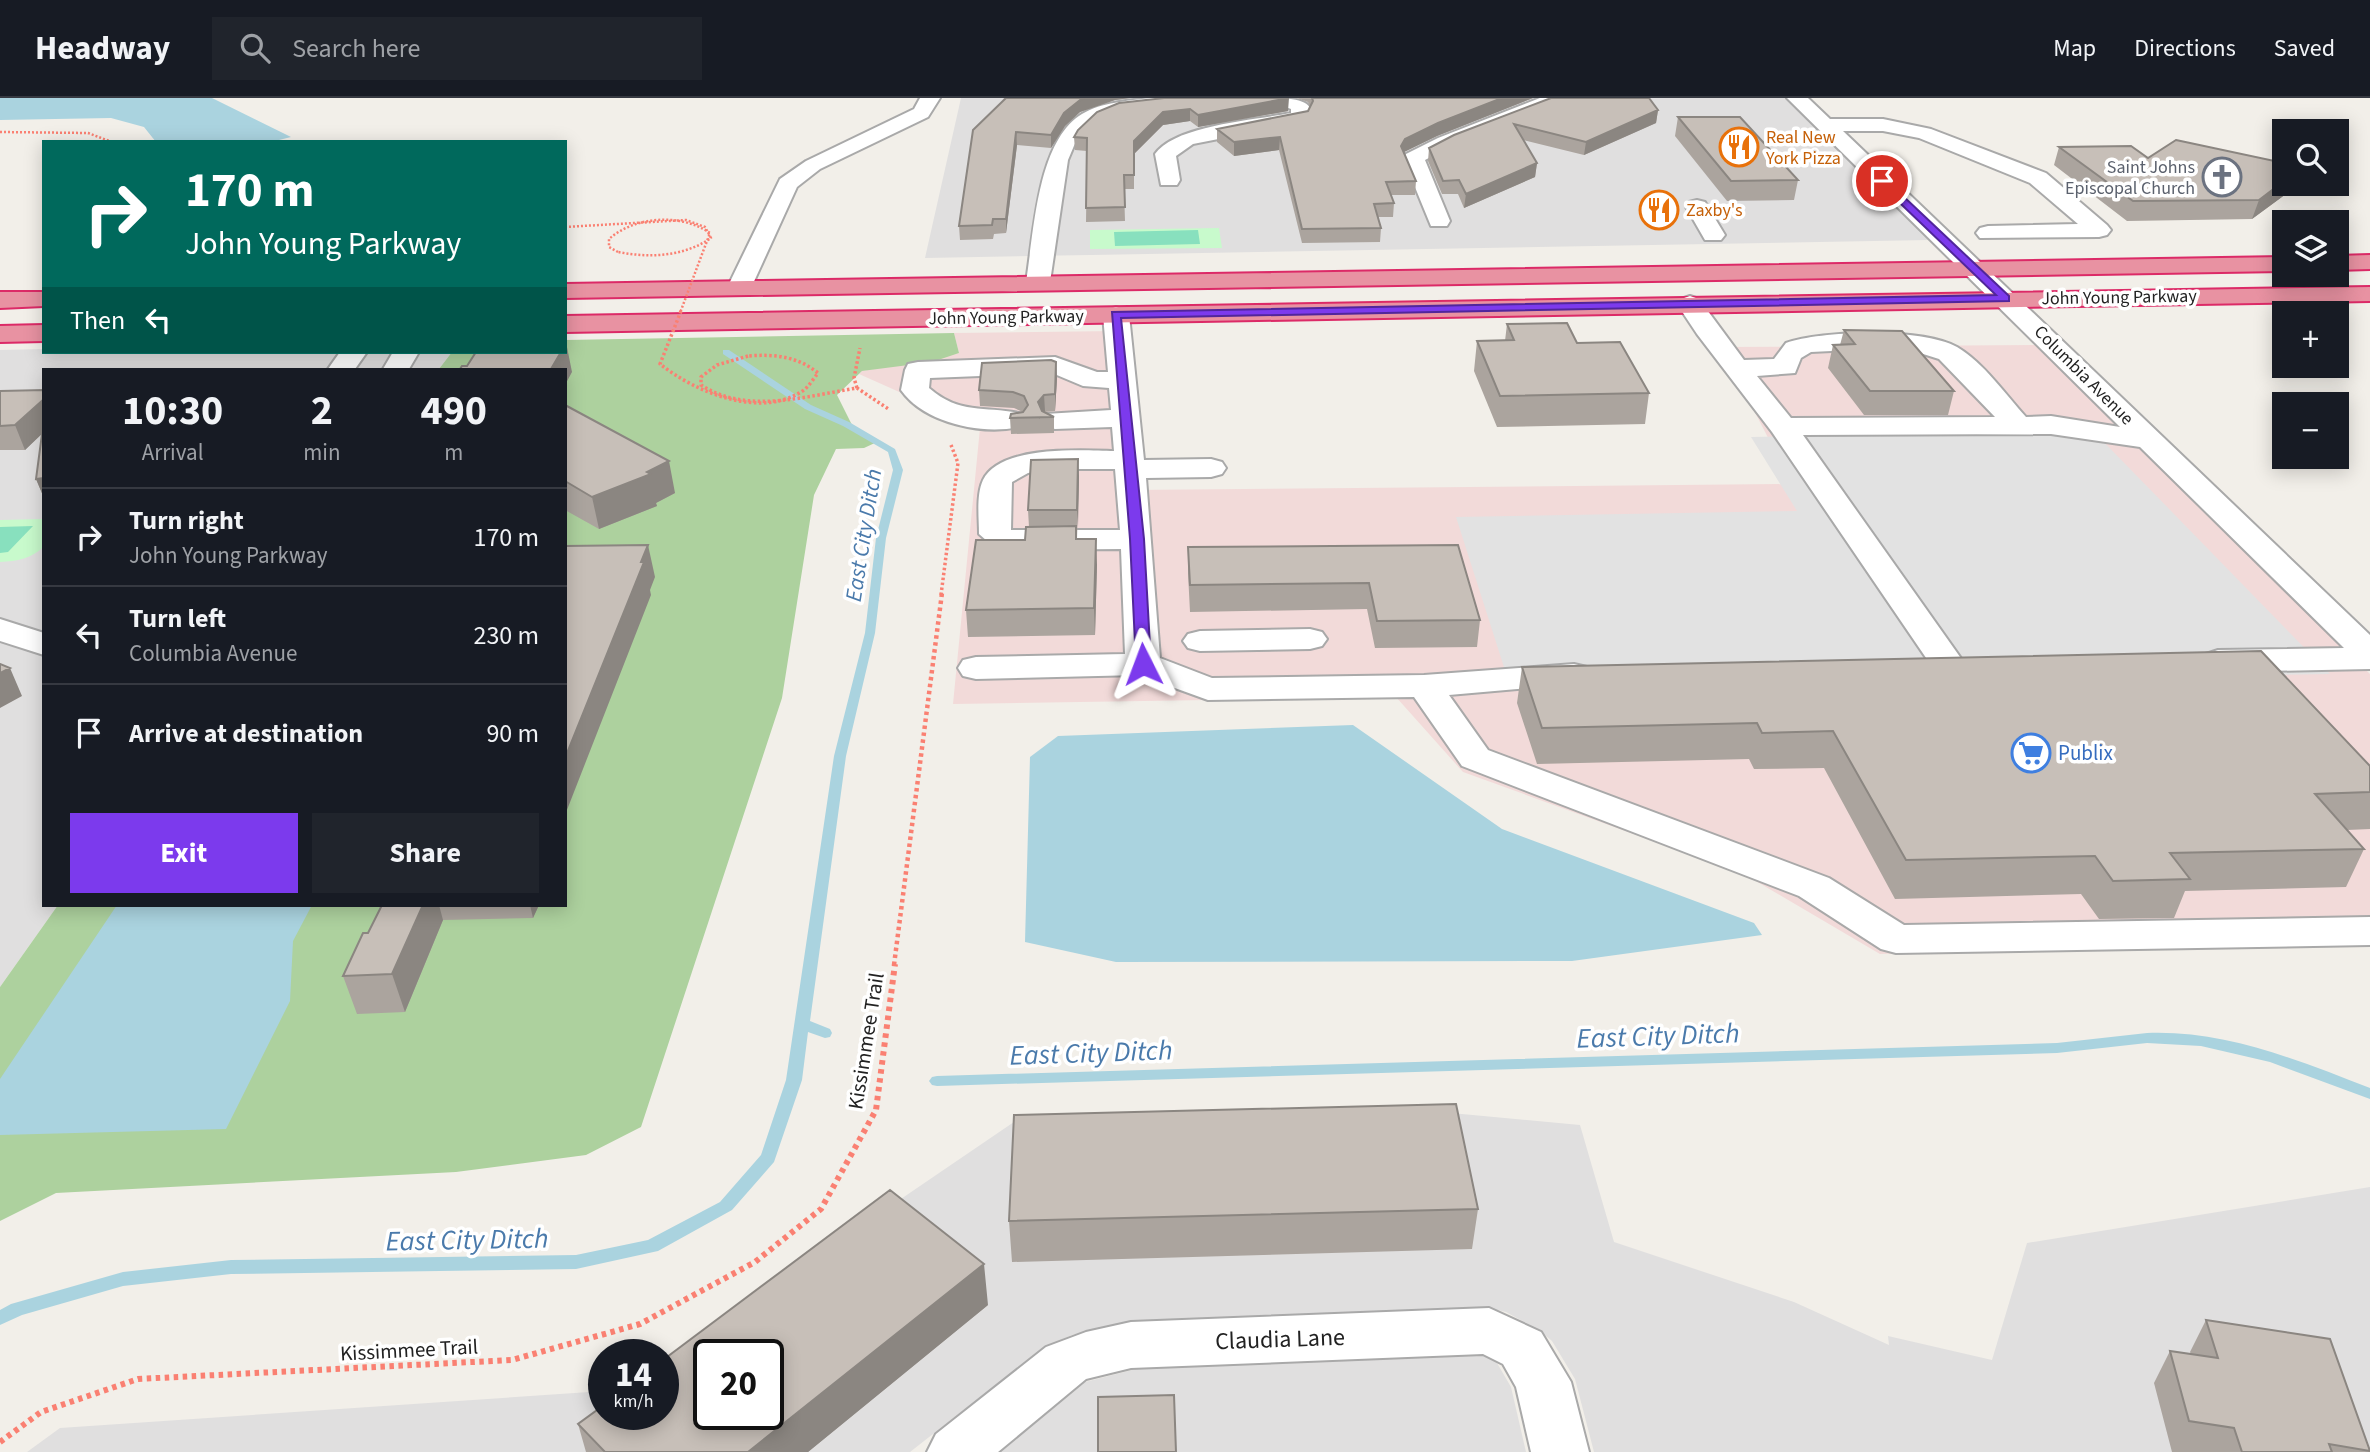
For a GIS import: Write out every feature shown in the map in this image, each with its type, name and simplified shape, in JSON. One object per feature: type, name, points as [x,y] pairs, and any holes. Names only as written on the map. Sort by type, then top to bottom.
[{"type":"highway","points":[[2349,263],[2370,262]]},
{"type":"highway","name":"John Young Parkway","points":[[567,291],[2272,264]]},
{"type":"highway","points":[[1194,313],[1206,301],[1234,290],[1309,278]]},
{"type":"highway","points":[[2308,295],[2370,284]]},
{"type":"highway","name":"John Young Parkway","points":[[567,324],[2005,298],[2370,295]]},
{"type":"highway","points":[[0,300],[42,299]]},
{"type":"highway","points":[[0,334],[42,333]]},
{"type":"street","points":[[739,288],[789,184],[813,165],[921,113],[930,98]]},
{"type":"street","points":[[1038,282],[1057,160],[1068,138],[1089,118],[1116,108],[1197,98]]},
{"type":"street","points":[[1170,180],[1166,154],[1187,139],[1300,117],[1301,106],[1279,98]]},
{"type":"street","points":[[1439,221],[1437,210],[1413,158],[1445,142],[1557,98]]},
{"type":"street","name":"Columbia Avenue","points":[[1797,98],[2370,656]]},
{"type":"street","points":[[1825,125],[1890,126],[1924,133],[2038,178],[2099,230],[1988,233]]},
{"type":"street","points":[[1697,207],[1713,235]]},
{"type":"street","points":[[1690,304],[1706,329],[1783,427],[1959,664],[1908,666]]},
{"type":"street","points":[[1116,315],[1137,539],[1143,664]]},
{"type":"street","points":[[1737,368],[1785,367],[1787,358],[1796,348],[1820,341],[1872,341],[1946,351],[2019,426]]},
{"type":"street","points":[[342,368],[352,354]]},
{"type":"street","points":[[1013,421],[979,421],[951,413],[924,400],[915,390],[918,370],[1055,365],[1093,380],[1121,380]]},
{"type":"street","points":[[2051,425],[2116,407]]},
{"type":"street","points":[[1055,420],[1125,418]]},
{"type":"street","points":[[1783,427],[2051,425],[2149,440]]},
{"type":"street","points":[[1137,539],[1005,540],[995,534],[998,480],[1008,468],[1037,461],[1211,468]]},
{"type":"street","points":[[0,629],[42,644]]},
{"type":"street","points":[[1199,641],[1310,639]]},
{"type":"street","points":[[1259,640],[1274,688]]},
{"type":"street","points":[[2190,662],[2370,656]]},
{"type":"street","points":[[2248,661],[2275,689]]},
{"type":"street","points":[[976,668],[1143,664],[1208,689],[1424,687],[1608,674]]},
{"type":"street","points":[[1424,687],[1475,758],[1814,887],[1896,939],[2370,931]]},
{"type":"street","name":"Claudia Lane","points":[[956,1452],[1066,1363],[1086,1354],[1131,1345],[1489,1331],[1522,1348],[1543,1382],[1560,1452]]},
{"type":"path","points":[[0,132],[88,133],[107,140]]},
{"type":"path","points":[[665,221],[686,220],[701,223],[710,233]]},
{"type":"path","points":[[665,221],[703,225],[710,233]]},
{"type":"path","points":[[567,227],[651,222]]},
{"type":"path","points":[[651,222],[624,228],[609,239],[609,247],[618,252],[646,256],[691,249],[709,240]]},
{"type":"path","points":[[709,240],[662,355],[660,364],[667,372],[716,397],[721,398],[740,401],[753,401],[757,401],[766,401],[778,399],[781,398],[791,396],[812,386],[818,373],[810,364],[792,357],[770,355],[724,361],[709,368],[701,377],[701,385],[711,394],[721,398],[727,400],[751,402],[757,401],[763,400],[776,399],[781,398],[811,394],[857,388]]},
{"type":"path","points":[[861,344],[855,362],[854,378],[857,388],[878,405],[901,414]]},
{"type":"path","name":"Kissimmee Trail","points":[[0,1442],[41,1412],[138,1379],[512,1360],[640,1324],[754,1262],[821,1209],[876,1110],[958,463],[952,446],[943,437]]},
{"type":"shaded area","points":[[961,98],[1785,98],[1929,240],[925,258]]},
{"type":"shaded area","points":[[1117,331],[1131,490],[1792,484],[1721,347],[2037,345],[2370,674],[2370,936],[1880,954],[1744,874],[1463,772],[1396,697],[953,704],[980,428],[859,374],[862,371],[959,353],[954,333]]},
{"type":"shaded area","points":[[42,349],[42,354],[450,354],[440,368],[42,368],[42,907],[57,907],[0,987],[0,350]]},
{"type":"shaded area","points":[[2094,432],[2330,674],[1511,689],[1456,517],[1797,511],[1751,437]]},
{"type":"shaded area","points":[[1387,1107],[1580,1125],[1614,1242],[1794,1302],[1889,1345],[1888,1336],[1992,1360],[2027,1243],[2370,1187],[2370,1452],[1594,1452],[1575,1379],[1552,1341],[1539,1330],[1506,1312],[1484,1307],[1130,1322],[1072,1335],[1043,1348],[910,1452],[27,1452],[60,1428],[588,1392],[588,1430],[679,1430],[679,1361],[693,1351],[693,1430],[784,1430],[784,1339],[709,1339],[895,1203],[1020,1118]]},
{"type":"shaded area","points":[[1482,1355],[1497,1363],[1511,1387],[1526,1452],[1000,1452],[1085,1382],[1136,1369]]},
{"type":"green space","points":[[1219,228],[1222,248],[1090,249],[1090,230]]},
{"type":"green space","points":[[1198,230],[1200,244],[1115,246],[1114,232]]},
{"type":"green space","points":[[954,333],[959,353],[932,362],[862,371],[837,395],[852,425],[877,442],[864,448],[836,449],[814,495],[782,698],[641,1127],[586,1155],[456,1172],[56,1193],[0,1221],[0,987],[57,907],[567,907],[567,368],[440,368],[450,354],[567,354],[567,340]]},
{"type":"green space","points":[[42,519],[42,548],[24,559],[0,562],[0,520]]},
{"type":"green space","points":[[33,526],[8,552],[0,553],[0,527]]},
{"type":"water","points":[[0,98],[212,98],[291,137],[279,140],[154,140],[144,127],[111,118],[0,120]]},
{"type":"water","points":[[1353,725],[1502,829],[1754,923],[1762,935],[1572,961],[1116,962],[1025,942],[1030,757],[1058,736]]},
{"type":"water","points":[[116,907],[311,907],[293,941],[290,1001],[226,1129],[0,1135],[0,1079]]},
{"type":"building","points":[[1006,98],[1084,98],[1064,113],[1051,135],[1016,132],[1006,219],[993,219],[992,225],[959,226],[973,130]]},
{"type":"building","points":[[1164,98],[1289,98],[1198,115],[1190,109],[1163,112],[1134,141],[1134,175],[1124,175],[1125,207],[1086,208],[1087,138],[1074,137],[1078,130],[1097,112],[1119,103]]},
{"type":"building","points":[[1312,98],[1502,98],[1405,139],[1401,146],[1416,181],[1386,182],[1394,203],[1374,204],[1381,228],[1302,229],[1280,137],[1234,142],[1217,129],[1308,111]]},
{"type":"building","points":[[1551,98],[1649,98],[1658,110],[1586,142],[1514,124],[1537,163],[1466,194],[1459,180],[1443,181],[1429,148],[1454,135]]},
{"type":"building","points":[[1678,117],[1740,117],[1798,180],[1731,181]]},
{"type":"building","points":[[2176,140],[2272,160],[2272,190],[2259,200],[2133,201],[2059,147],[2131,146],[2148,158]]},
{"type":"building","points":[[1567,323],[1577,343],[1620,342],[1649,393],[1500,396],[1477,341],[1514,340],[1507,324]]},
{"type":"building","points":[[1844,330],[1902,331],[1954,391],[1870,391],[1833,345],[1855,344]]},
{"type":"building","points":[[475,354],[560,354],[552,368],[461,368],[467,366]]},
{"type":"building","points":[[1056,362],[1055,394],[1044,395],[1038,402],[1042,411],[1054,417],[1010,418],[1011,414],[1023,412],[1028,405],[1024,396],[1013,392],[979,390],[982,363]]},
{"type":"building","points":[[42,390],[42,401],[15,425],[0,426],[0,391]]},
{"type":"building","points":[[567,406],[669,461],[647,472],[651,474],[592,497],[567,482]]},
{"type":"building","points":[[42,434],[42,478],[36,479]]},
{"type":"building","points":[[1078,459],[1077,510],[1028,510],[1031,460]]},
{"type":"building","points":[[1076,526],[1076,539],[1096,539],[1094,608],[966,610],[976,540],[1025,540],[1026,527]]},
{"type":"building","points":[[648,545],[641,562],[644,562],[567,753],[567,546]]},
{"type":"building","points":[[1458,545],[1480,620],[1377,621],[1369,583],[1190,585],[1188,547]]},
{"type":"building","points":[[2261,651],[2370,766],[2370,792],[2315,794],[2364,849],[2170,853],[2190,879],[2113,881],[2095,856],[1906,860],[1833,731],[1762,733],[1757,723],[1542,728],[1522,667]]},
{"type":"building","points":[[0,664],[10,668],[0,673]]},
{"type":"building","points":[[381,907],[422,907],[392,974],[343,976],[363,933],[368,933]]},
{"type":"building","points":[[1456,1104],[1478,1209],[1009,1221],[1014,1115]]},
{"type":"building","points":[[890,1190],[984,1264],[784,1423],[784,1339],[693,1339],[693,1430],[776,1430],[748,1452],[605,1452],[578,1424],[588,1417],[588,1430],[679,1430],[679,1348]]},
{"type":"building","points":[[2206,1320],[2330,1339],[2370,1451],[2329,1444],[2332,1452],[2242,1452],[2234,1428],[2189,1421],[2170,1351],[2218,1358]]},
{"type":"building","points":[[1174,1395],[1176,1452],[1098,1452],[1098,1397]]},
{"type":"waterway","name":"East City Ditch","points":[[726,352],[808,407],[846,424],[892,451],[898,470],[881,538],[870,633],[840,756],[802,1023]]},
{"type":"waterway","name":"East City Ditch","points":[[0,1318],[17,1309],[123,1279],[231,1267],[576,1262],[652,1246],[726,1206],[768,1158],[794,1080],[802,1023]]},
{"type":"waterway","name":"East City Ditch","points":[[802,1023],[825,1033]]},
{"type":"waterway","name":"East City Ditch","points":[[937,1081],[2057,1048],[2161,1037],[2201,1041],[2251,1051],[2299,1066],[2370,1094]]},
{"type":"place","name":"Real New York Pizza","points":[[1739,147]]},
{"type":"place","name":"Saint Johns Episcopal Church","points":[[2222,177]]},
{"type":"place","name":"Zaxby's","points":[[1659,210]]},
{"type":"place","name":"Publix","points":[[2031,753]]},
{"type":"route","points":[[1143,664],[1137,539],[1116,315],[2005,298],[1882,181]]}]
